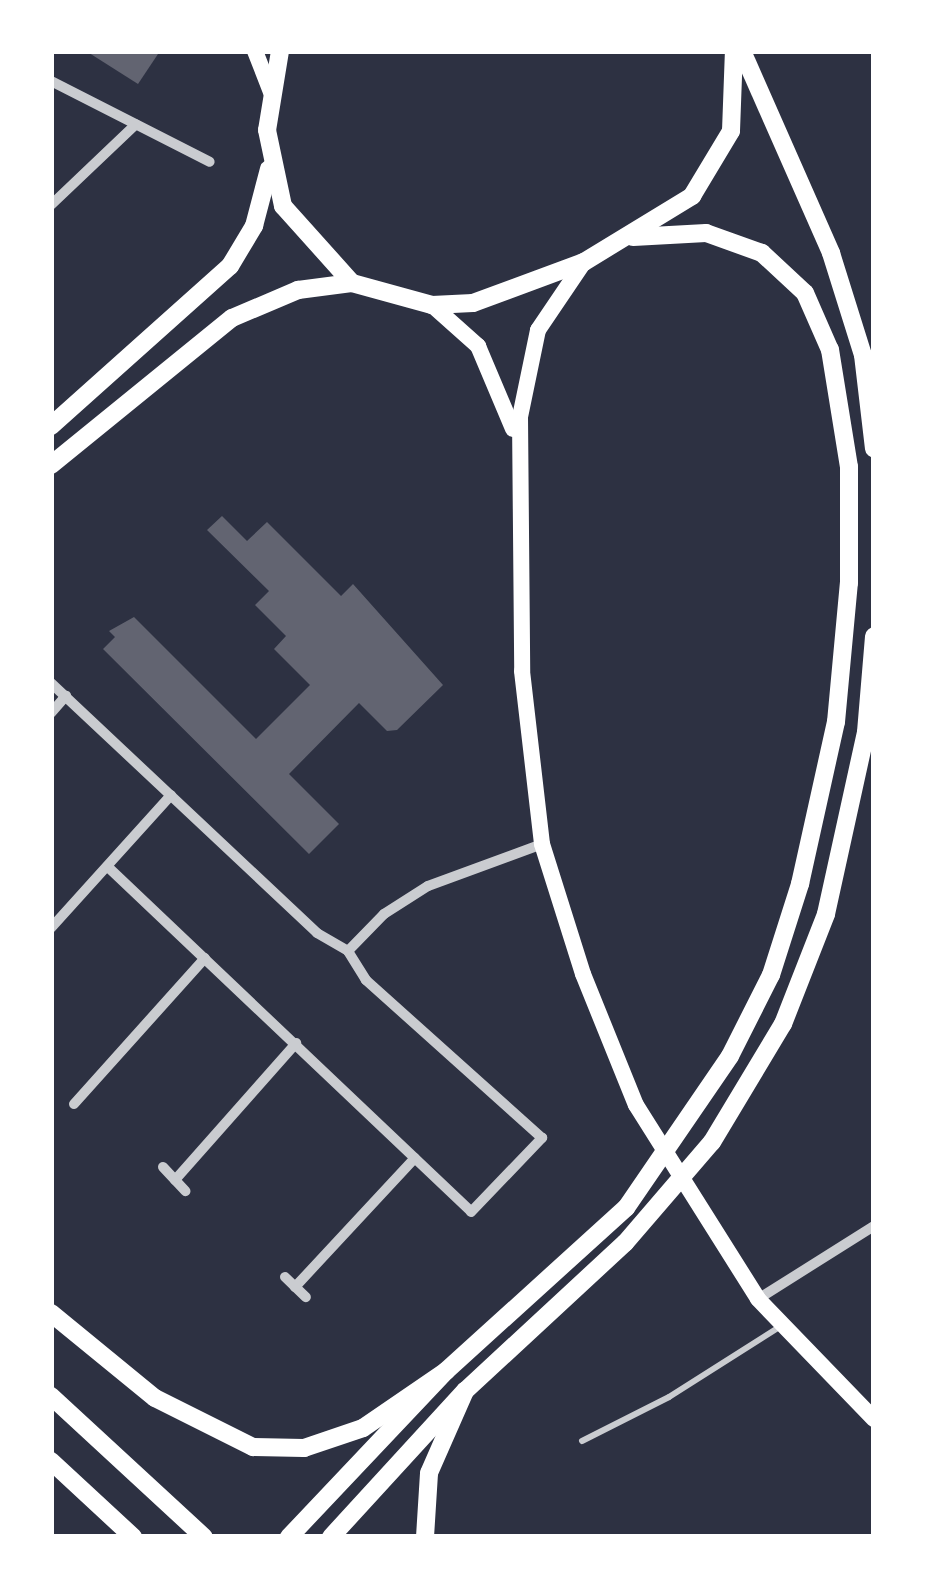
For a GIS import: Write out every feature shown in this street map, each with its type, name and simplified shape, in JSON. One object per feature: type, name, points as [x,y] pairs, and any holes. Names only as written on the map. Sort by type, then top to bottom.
[{"type":"highway","points":[[56,419],[230,266],[254,226],[271,164],[271,92],[280,51]]},
{"type":"highway","points":[[51,465],[232,318],[298,290],[352,283],[432,305],[473,303],[584,262],[633,237],[692,196],[714,171],[731,131],[738,51]]},
{"type":"highway","points":[[738,51],[831,253],[862,355],[874,448]]},
{"type":"highway","points":[[271,164],[299,232],[352,283]]},
{"type":"highway","points":[[289,1537],[446,1371],[626,1208],[730,1056],[771,976],[836,722],[851,518],[843,417],[824,328],[792,278],[743,243],[685,230],[633,237]]},
{"type":"highway","points":[[331,1537],[465,1391],[625,1243],[712,1142],[783,1024],[826,914],[866,732],[874,636]]},
{"type":"highway","points":[[51,1313],[155,1398],[253,1447],[304,1448],[363,1428],[446,1371]]},
{"type":"highway","points":[[425,1537],[429,1473],[465,1391]]},
{"type":"highway","points":[[51,1396],[205,1537]]},
{"type":"highway","points":[[51,1461],[133,1537]]},
{"type":"main road","points":[[255,51],[271,92]]},
{"type":"main road","points":[[584,262],[531,347],[518,448],[522,671],[542,844],[583,974],[636,1105],[758,1299],[874,1419]]},
{"type":"main road","points":[[432,305],[467,333],[496,374],[518,448]]},
{"type":"street","points":[[51,81],[210,162]]},
{"type":"street","points":[[51,205],[136,124]]},
{"type":"street","points":[[51,683],[317,933],[348,951],[367,980],[542,1138],[471,1212],[109,868]]},
{"type":"street","points":[[51,713],[66,696]]},
{"type":"street","points":[[51,928],[170,795]]},
{"type":"street","points":[[348,951],[384,914],[428,886],[542,844]]},
{"type":"street","points":[[74,1104],[205,958]]},
{"type":"street","points":[[175,1180],[296,1043]]},
{"type":"street","points":[[296,1287],[415,1158]]},
{"type":"street","points":[[163,1167],[185,1191]]},
{"type":"street","points":[[758,1299],[874,1226]]},
{"type":"street","points":[[285,1277],[306,1297]]},
{"type":"lane","points":[[582,1441],[781,1325]]},
{"type":"building","points":[[86,51],[160,51],[138,84]]},
{"type":"building","points":[[222,516],[247,541],[267,522],[341,596],[353,584],[443,685],[397,730],[387,731],[359,703],[289,774],[339,824],[309,854],[103,649],[115,637],[109,631],[134,617],[256,739],[310,685],[274,649],[286,636],[255,605],[269,591],[207,530]]}]
